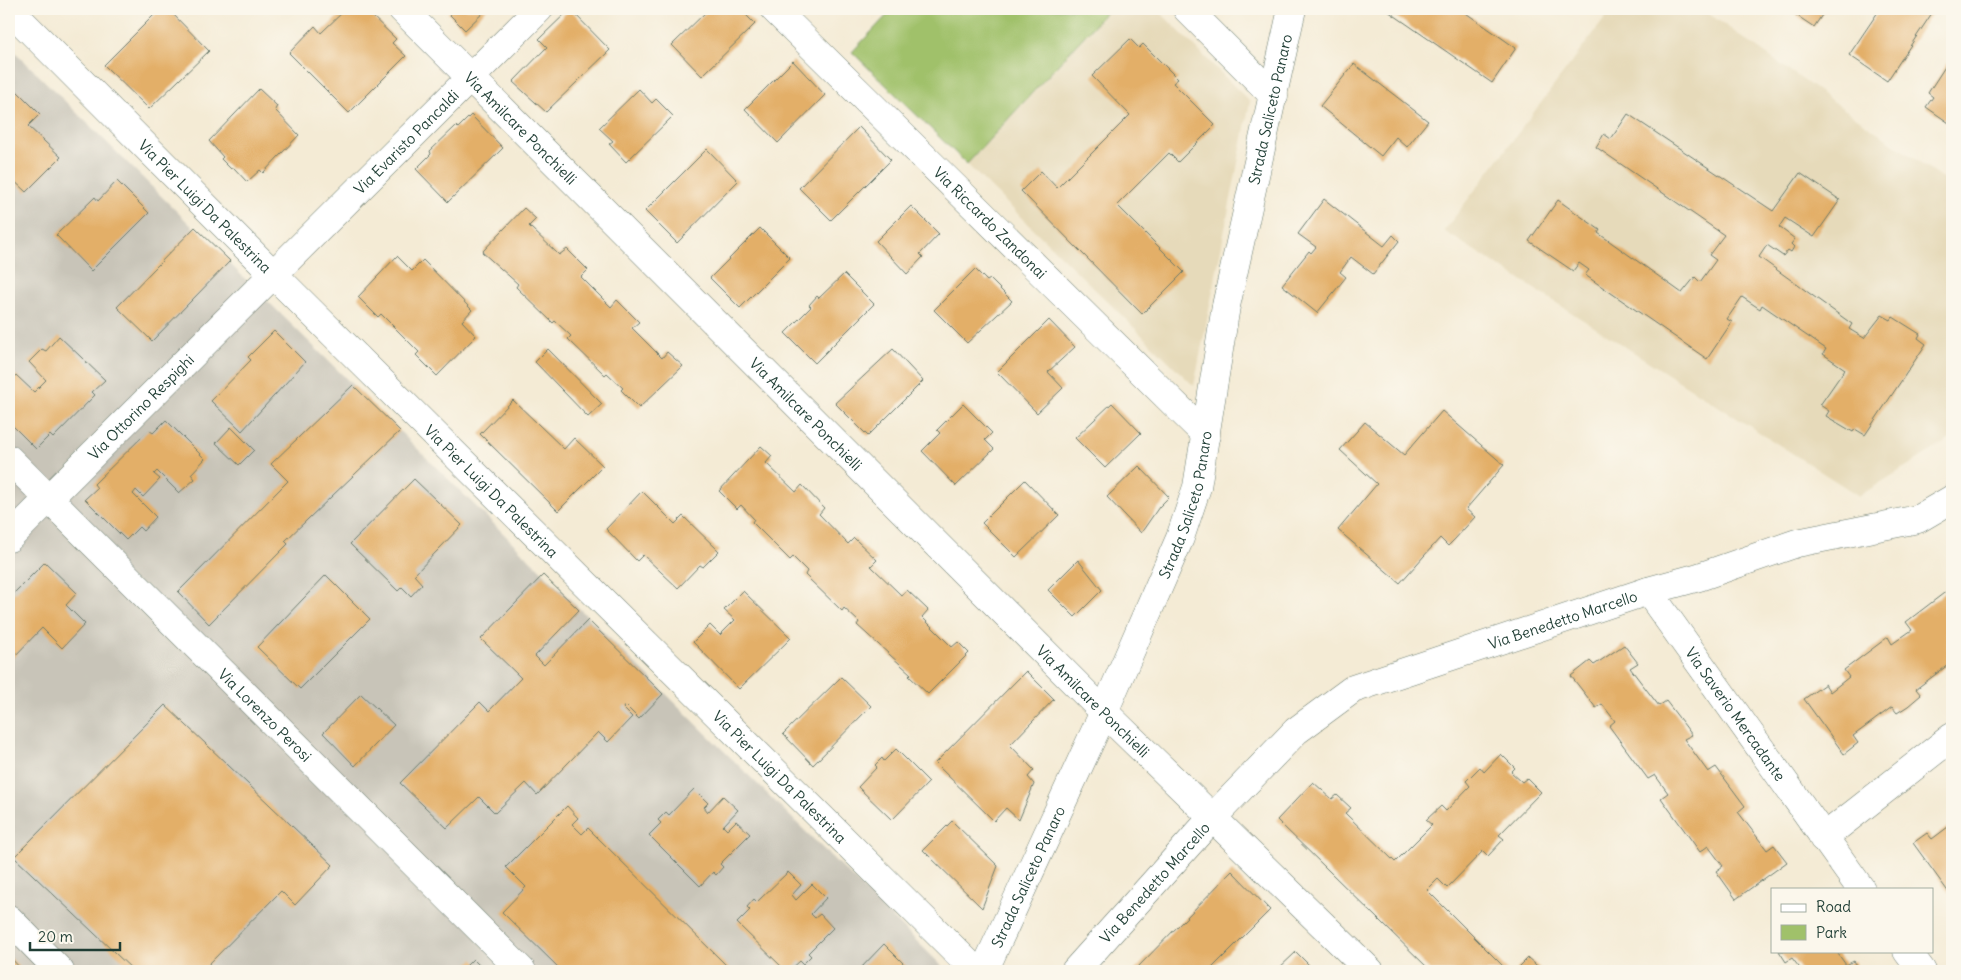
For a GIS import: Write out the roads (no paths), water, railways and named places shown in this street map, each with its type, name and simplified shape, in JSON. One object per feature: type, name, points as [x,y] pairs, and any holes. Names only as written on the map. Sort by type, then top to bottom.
[{"type":"street","name":"Via Pier Luigi Da Palestrina","points":[[10,9],[272,273],[976,971]]},
{"type":"street","name":"Via Amilcare Ponchielli","points":[[402,9],[1104,712],[1213,817]]},
{"type":"street","name":"Via Evaristo Pancaldi","points":[[272,273],[539,9]]},
{"type":"street","name":"Via Riccardo Zandonai","points":[[774,9],[1206,435]]},
{"type":"street","points":[[1187,9],[1274,96]]},
{"type":"street","name":"Strada Saliceto Panaro","points":[[984,971],[1104,712],[1180,538],[1197,487],[1226,306],[1292,9]]},
{"type":"street","name":"Via Ottorino Respighi","points":[[9,538],[272,273]]},
{"type":"street","name":"Via Lorenzo Perosi","points":[[9,459],[522,971]]},
{"type":"street","name":"Via Benedetto Marcello","points":[[1075,971],[1213,817],[1296,731],[1353,689],[1648,591],[1699,577],[1797,542],[1918,519],[1952,499]]},
{"type":"street","name":"Via Saverio Mercadante","points":[[1648,591],[1860,888]]},
{"type":"street","points":[[1823,838],[1952,737]]},
{"type":"street","name":"Via Benedetto Marcello","points":[[1213,817],[1370,971]]},
{"type":"street","points":[[9,919],[60,971]]},
{"type":"street","points":[[1908,952],[1922,971]]}]
